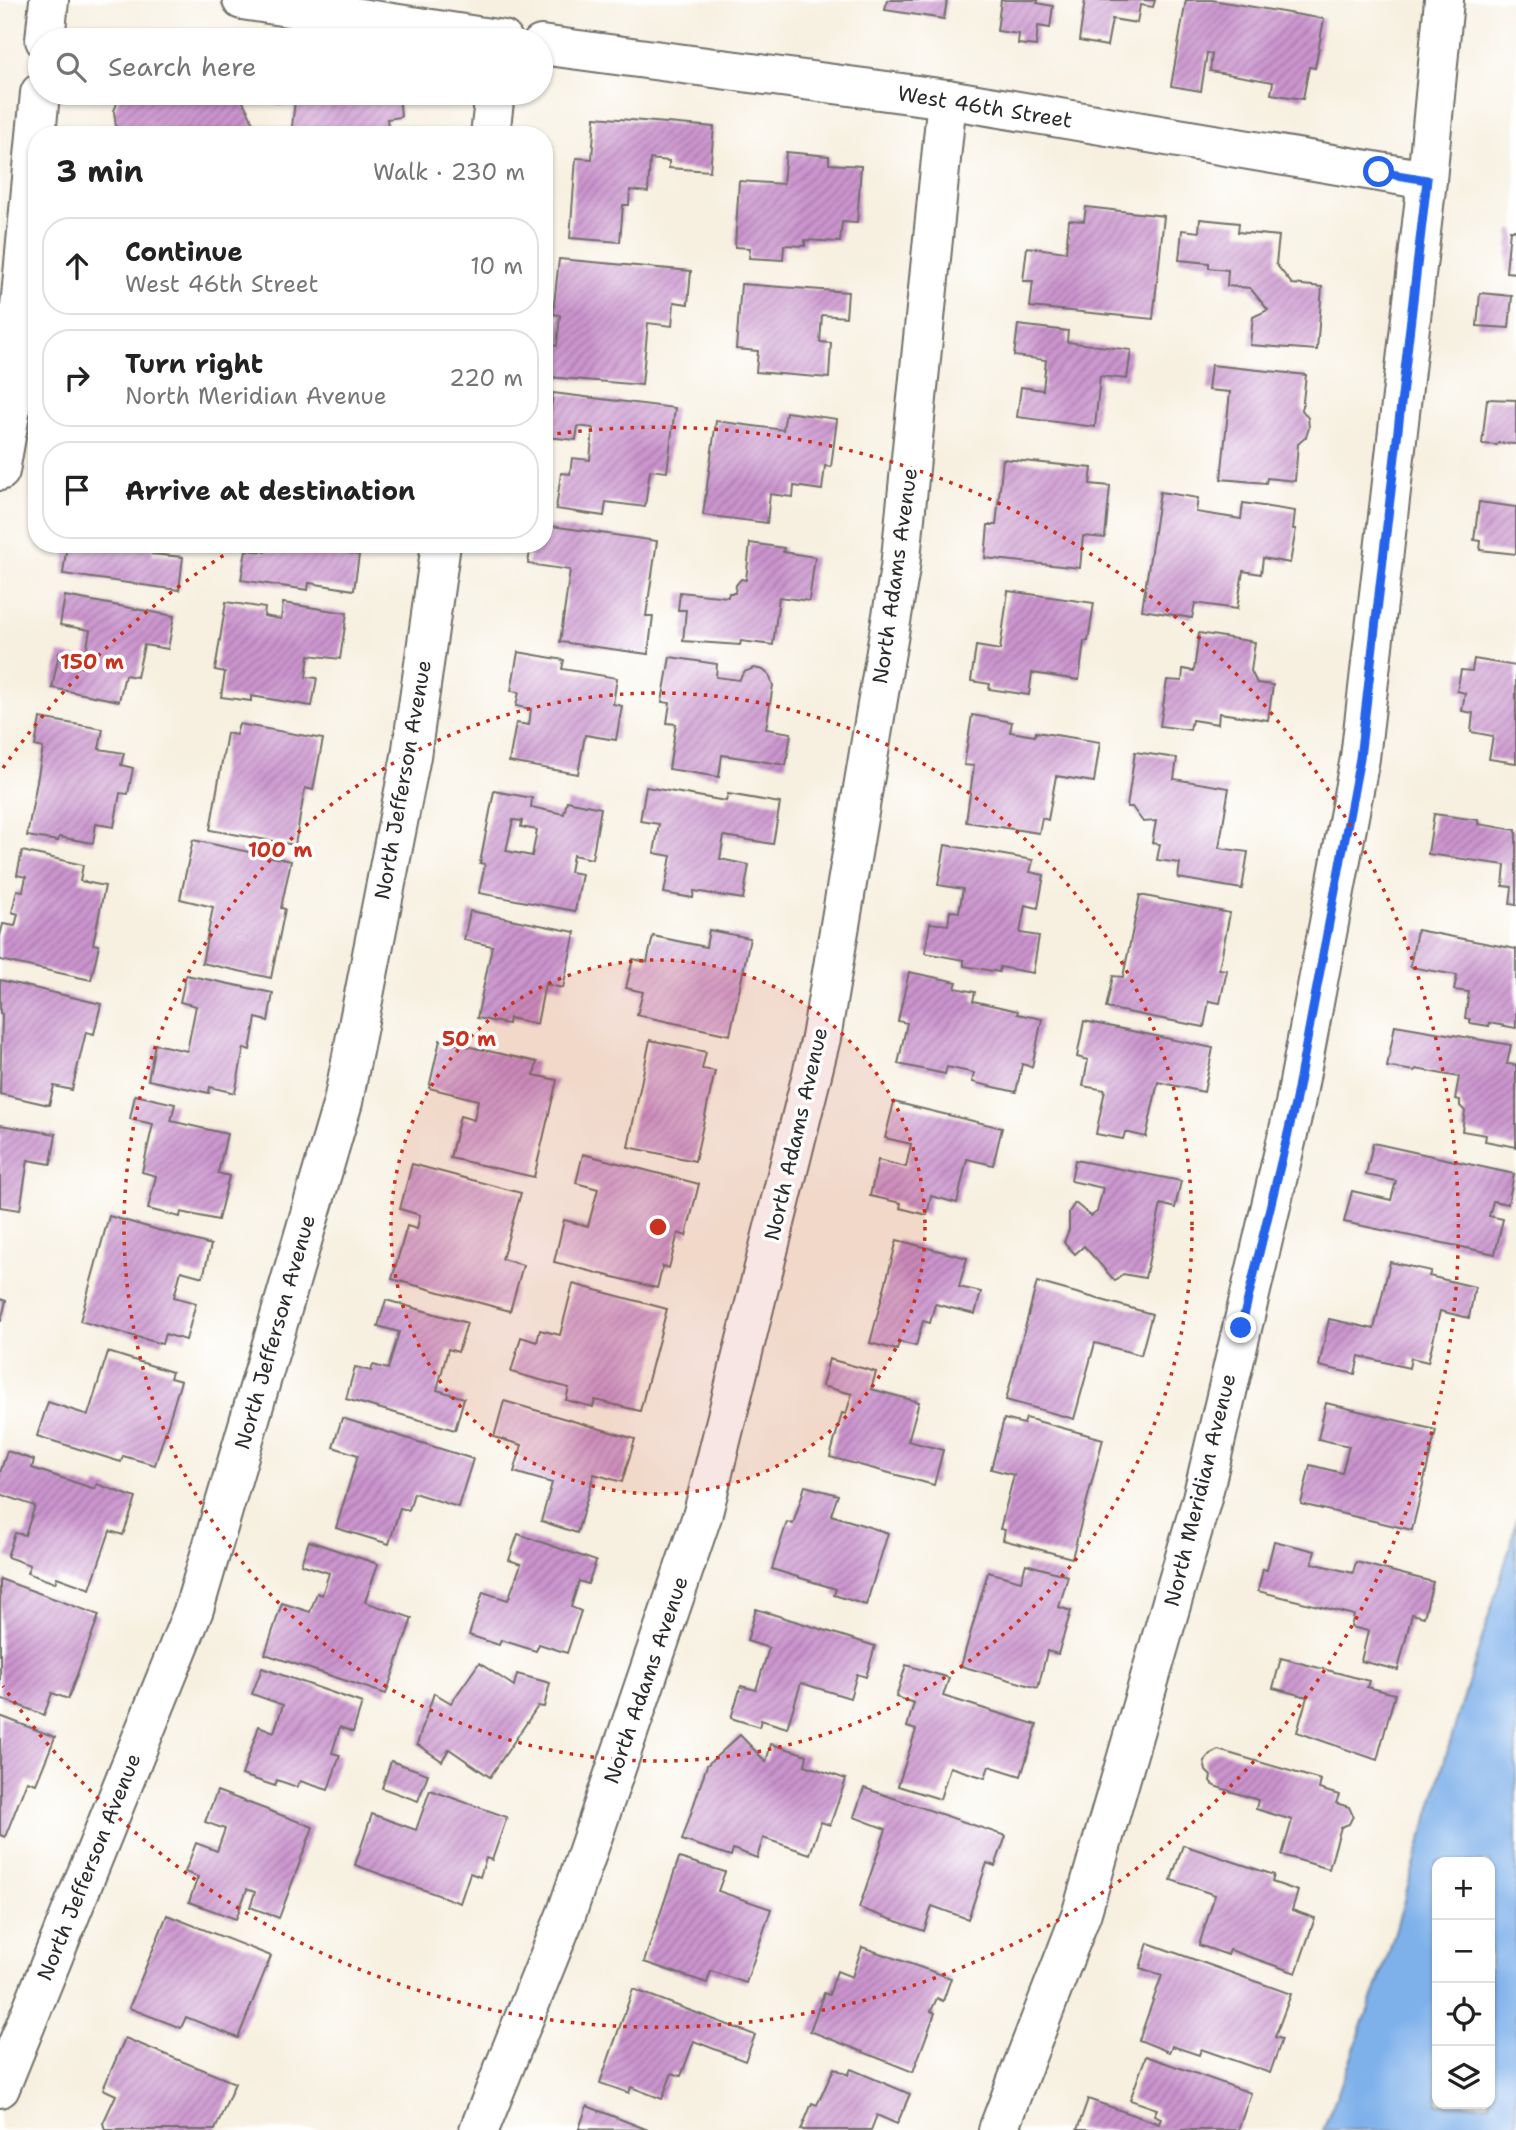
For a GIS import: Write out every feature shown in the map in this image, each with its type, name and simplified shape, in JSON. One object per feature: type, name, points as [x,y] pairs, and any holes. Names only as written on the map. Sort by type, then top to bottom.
[{"type":"street","points":[[46,28],[50,0]]},
{"type":"street","points":[[242,0],[423,28]]},
{"type":"street","name":"North Meridian Avenue","points":[[998,2130],[1082,1912],[1191,1538],[1295,1104],[1360,758],[1427,180],[1444,0]]},
{"type":"street","name":"West 46th Street","points":[[553,47],[947,99],[1427,180]]},
{"type":"street","name":"North Adams Avenue","points":[[479,2130],[567,1912],[704,1513],[821,1038],[900,568],[947,99]]},
{"type":"street","points":[[37,126],[39,105]]},
{"type":"street","points":[[491,126],[494,105]]},
{"type":"street","points":[[0,471],[10,414],[28,221]]},
{"type":"street","name":"North Jefferson Avenue","points":[[0,2088],[194,1609],[343,1102],[411,756],[440,553]]},
{"type":"water","points":[[1516,1518],[1516,2130],[1323,2130],[1389,1952],[1510,1547]]},
{"type":"building","points":[[887,0],[947,0],[944,19],[885,10]]},
{"type":"building","points":[[1001,0],[1038,0],[1037,3],[1053,6],[1050,28],[1038,26],[1036,46],[1018,44],[1019,34],[997,31]]},
{"type":"building","points":[[1085,0],[1155,0],[1153,7],[1140,5],[1137,23],[1112,19],[1107,46],[1079,41]]},
{"type":"building","points":[[1186,0],[1212,0],[1324,19],[1315,68],[1309,67],[1303,99],[1271,94],[1273,82],[1210,71],[1212,54],[1207,53],[1201,91],[1171,86]]},
{"type":"building","points":[[116,105],[245,105],[254,126],[116,126],[114,111]]},
{"type":"building","points":[[295,105],[400,105],[401,117],[387,119],[388,126],[292,126]]},
{"type":"building","points":[[595,117],[714,127],[710,171],[669,168],[669,161],[650,159],[648,192],[630,190],[629,205],[623,205],[620,242],[570,238],[576,158],[592,159]]},
{"type":"building","points":[[786,152],[829,156],[829,164],[861,166],[857,223],[842,222],[840,242],[805,240],[805,246],[784,245],[783,260],[749,258],[750,248],[735,247],[739,181],[783,184]]},
{"type":"building","points":[[1086,207],[1164,216],[1153,319],[1030,307],[1033,281],[1023,281],[1027,247],[1066,252],[1069,220],[1084,221]]},
{"type":"building","points":[[1200,219],[1239,223],[1238,232],[1279,236],[1276,264],[1292,284],[1322,287],[1317,350],[1250,345],[1253,317],[1268,310],[1250,288],[1227,286],[1228,270],[1209,268],[1209,263],[1179,260],[1182,230],[1199,232]]},
{"type":"building","points":[[1510,230],[1516,230],[1516,273],[1506,272]]},
{"type":"building","points":[[559,259],[691,271],[688,304],[674,302],[672,326],[648,323],[642,385],[553,377],[553,345],[557,346],[560,315],[553,314]]},
{"type":"building","points":[[741,284],[848,292],[846,317],[822,315],[820,342],[831,343],[829,378],[756,372],[758,351],[736,349]]},
{"type":"building","points":[[1480,293],[1512,296],[1509,328],[1477,326]]},
{"type":"building","points":[[1018,325],[1068,331],[1067,342],[1131,350],[1127,379],[1100,376],[1095,427],[1017,417],[1021,387],[1043,390],[1046,360],[1014,356]]},
{"type":"building","points":[[1211,365],[1306,375],[1302,410],[1308,418],[1309,428],[1306,437],[1298,444],[1295,481],[1267,478],[1266,483],[1221,479],[1230,392],[1208,390]]},
{"type":"building","points":[[553,393],[675,408],[667,472],[650,470],[645,507],[606,502],[604,516],[556,509],[561,473],[570,474],[572,458],[590,460],[593,428],[578,426],[576,440],[553,438]]},
{"type":"building","points":[[1487,399],[1516,400],[1516,444],[1482,444]]},
{"type":"building","points":[[786,412],[837,419],[831,467],[825,466],[822,490],[794,486],[793,497],[770,494],[767,523],[703,515],[716,421],[783,430]]},
{"type":"building","points":[[1003,459],[1092,468],[1090,484],[1110,486],[1105,538],[1083,536],[1080,568],[985,558],[988,525],[996,525]]},
{"type":"building","points":[[1160,492],[1198,498],[1196,512],[1241,519],[1243,503],[1295,511],[1293,529],[1296,529],[1290,563],[1263,558],[1261,574],[1243,571],[1237,609],[1195,603],[1192,618],[1142,610]]},
{"type":"building","points":[[1479,502],[1516,507],[1516,554],[1480,550],[1481,541],[1474,540]]},
{"type":"building","points":[[553,526],[657,541],[646,616],[653,616],[648,654],[560,642],[570,570],[528,564],[530,553],[553,553]]},
{"type":"building","points":[[750,543],[784,548],[783,552],[815,557],[809,601],[779,597],[773,645],[741,641],[740,645],[683,641],[686,610],[678,610],[680,592],[728,597],[729,593],[735,593],[736,585],[741,579],[746,580]]},
{"type":"building","points":[[66,553],[152,553],[183,557],[179,590],[63,574]]},
{"type":"building","points":[[246,553],[359,555],[354,590],[309,583],[308,590],[241,580]]},
{"type":"building","points":[[1008,591],[1094,603],[1088,641],[1084,641],[1079,680],[1032,673],[1029,695],[989,689],[990,684],[971,681],[976,646],[1000,650]]},
{"type":"building","points":[[65,596],[174,616],[168,649],[144,645],[137,677],[125,675],[119,701],[52,688],[59,653],[85,658],[90,630],[60,625]]},
{"type":"building","points":[[226,602],[265,608],[264,616],[281,619],[283,603],[347,613],[340,659],[309,655],[306,677],[317,678],[312,706],[251,696],[251,701],[221,697],[225,672],[215,670]]},
{"type":"building","points":[[1199,633],[1255,642],[1251,671],[1257,683],[1273,685],[1268,720],[1219,713],[1218,724],[1192,720],[1190,730],[1160,726],[1167,680],[1182,681],[1183,669],[1194,671]]},
{"type":"building","points":[[518,652],[564,660],[562,669],[617,678],[613,704],[622,706],[616,740],[585,735],[578,774],[509,762],[516,723],[529,725],[531,709],[516,706],[519,692],[511,691]]},
{"type":"building","points":[[670,657],[717,664],[716,677],[739,680],[744,672],[754,668],[769,675],[773,685],[766,729],[791,733],[786,765],[722,755],[719,777],[669,769],[676,724],[667,723],[670,703],[662,702]]},
{"type":"building","points":[[1474,659],[1516,666],[1516,763],[1489,759],[1493,736],[1471,732],[1473,713],[1462,711],[1465,693],[1457,691],[1461,670],[1472,671]]},
{"type":"building","points":[[972,715],[1012,722],[1010,732],[1035,736],[1036,732],[1100,742],[1094,782],[1056,776],[1048,820],[1042,818],[1039,833],[966,822],[974,766],[964,765]]},
{"type":"building","points":[[40,718],[103,729],[99,749],[124,753],[121,765],[133,768],[128,794],[120,793],[114,827],[96,824],[93,843],[59,837],[58,841],[27,836],[43,748],[35,746]]},
{"type":"building","points":[[239,724],[323,739],[313,790],[305,788],[295,845],[210,830],[227,733],[236,735]]},
{"type":"building","points":[[1135,752],[1177,758],[1174,779],[1229,788],[1219,848],[1248,852],[1242,889],[1178,878],[1180,863],[1157,860],[1160,844],[1152,843],[1156,821],[1143,822],[1132,807],[1127,807]]},
{"type":"building","points":[[646,787],[726,801],[728,794],[780,803],[773,844],[724,836],[720,859],[749,865],[743,899],[694,891],[693,898],[664,893],[671,856],[654,853],[659,824],[640,821]]},
{"type":"building","points":[[494,791],[532,798],[531,807],[564,814],[567,801],[601,808],[592,859],[573,855],[570,872],[582,874],[575,911],[479,893],[485,864],[480,863]],"holes":[[[513,820],[522,821],[521,827],[537,830],[532,856],[506,851]]]},
{"type":"building","points":[[1434,814],[1478,820],[1478,824],[1516,830],[1516,905],[1510,904],[1512,887],[1503,886],[1505,865],[1428,854]]},
{"type":"building","points":[[193,840],[291,861],[281,908],[285,909],[271,978],[202,963],[213,907],[180,899]]},
{"type":"building","points":[[945,845],[1033,860],[1030,872],[1044,875],[1038,908],[1025,905],[1020,933],[1039,936],[1033,973],[1000,967],[999,972],[964,966],[964,960],[925,953],[930,923],[948,925],[950,911],[959,912],[963,889],[938,885]]},
{"type":"building","points":[[22,851],[83,865],[80,881],[105,886],[93,944],[99,945],[91,980],[0,960],[3,924],[15,926],[18,914],[12,912],[17,890],[23,891],[26,877],[17,875]]},
{"type":"building","points":[[1140,895],[1230,913],[1219,969],[1227,970],[1220,1003],[1209,1001],[1204,1027],[1106,1008],[1113,976],[1123,977]]},
{"type":"building","points":[[470,911],[575,932],[563,988],[545,984],[537,1024],[509,1018],[508,1024],[477,1018],[492,946],[464,940]]},
{"type":"building","points":[[709,930],[750,938],[730,1035],[637,1015],[643,992],[626,988],[633,959],[647,962],[653,936],[706,947]]},
{"type":"building","points":[[1417,930],[1516,949],[1516,1028],[1470,1023],[1470,1019],[1465,1018],[1469,992],[1454,990],[1457,975],[1410,967]]},
{"type":"building","points":[[909,972],[957,982],[955,988],[975,992],[973,1001],[1042,1019],[1032,1067],[1022,1064],[1016,1092],[972,1082],[974,1073],[947,1067],[945,1074],[898,1064],[907,1023],[898,1021]]},
{"type":"building","points":[[186,975],[273,993],[268,1021],[256,1018],[250,1050],[244,1048],[235,1093],[210,1087],[209,1093],[148,1080],[155,1044],[187,1051],[196,1006],[180,1002]]},
{"type":"building","points":[[0,980],[101,1004],[94,1034],[86,1032],[72,1090],[54,1086],[49,1105],[0,1094]]},
{"type":"building","points":[[1084,1021],[1213,1048],[1204,1092],[1158,1082],[1146,1137],[1125,1132],[1123,1139],[1096,1134],[1105,1090],[1083,1086],[1088,1060],[1077,1057]]},
{"type":"building","points":[[1395,1025],[1511,1045],[1507,1064],[1516,1065],[1516,1147],[1485,1141],[1486,1135],[1462,1131],[1465,1111],[1460,1106],[1460,1100],[1455,1099],[1459,1077],[1387,1067]]},
{"type":"building","points":[[440,1040],[537,1062],[534,1075],[557,1080],[534,1177],[450,1158],[460,1116],[474,1120],[478,1100],[429,1088]]},
{"type":"building","points":[[650,1040],[706,1052],[702,1069],[715,1071],[695,1161],[628,1147]]},
{"type":"building","points":[[135,1095],[175,1104],[171,1121],[227,1134],[218,1173],[229,1176],[218,1220],[181,1212],[180,1217],[148,1209],[156,1176],[142,1172],[153,1124],[130,1119]]},
{"type":"building","points":[[894,1102],[1002,1128],[993,1165],[967,1159],[957,1203],[931,1196],[927,1215],[900,1208],[901,1203],[870,1196],[878,1160],[906,1167],[911,1144],[885,1138]]},
{"type":"building","points":[[0,1125],[56,1134],[51,1164],[28,1160],[20,1210],[0,1207]]},
{"type":"building","points":[[1373,1143],[1514,1174],[1508,1204],[1493,1201],[1489,1216],[1503,1219],[1495,1254],[1344,1222],[1352,1191],[1391,1200],[1396,1181],[1366,1175]]},
{"type":"building","points":[[583,1154],[699,1184],[686,1236],[678,1233],[669,1268],[663,1266],[657,1288],[554,1262],[564,1220],[588,1226],[598,1189],[576,1183]]},
{"type":"building","points":[[1075,1160],[1181,1181],[1175,1208],[1161,1204],[1145,1278],[1123,1274],[1115,1281],[1084,1246],[1075,1254],[1064,1242],[1069,1230],[1069,1212],[1075,1203],[1091,1216],[1097,1212],[1103,1188],[1071,1181]]},
{"type":"building","points":[[412,1164],[521,1193],[502,1259],[523,1265],[510,1311],[392,1279],[407,1226],[417,1229],[420,1215],[400,1209]]},
{"type":"building","points":[[109,1216],[211,1245],[203,1277],[181,1271],[174,1297],[196,1303],[186,1340],[165,1334],[162,1344],[80,1321]]},
{"type":"building","points":[[897,1240],[967,1258],[959,1287],[981,1292],[975,1314],[935,1304],[930,1323],[923,1321],[916,1346],[899,1342],[897,1350],[870,1343]]},
{"type":"building","points":[[1390,1262],[1431,1271],[1429,1276],[1475,1287],[1469,1318],[1440,1311],[1428,1362],[1411,1358],[1409,1368],[1359,1356],[1355,1374],[1319,1366],[1329,1319],[1374,1329]]},
{"type":"building","points":[[1037,1282],[1152,1314],[1141,1355],[1095,1343],[1074,1419],[1006,1400]]},
{"type":"building","points":[[573,1284],[667,1309],[640,1411],[595,1400],[593,1407],[566,1400],[569,1388],[511,1372],[521,1337],[537,1342],[540,1330],[560,1335]]},
{"type":"building","points":[[0,1299],[6,1301],[1,1321],[0,1321]]},
{"type":"building","points":[[386,1300],[467,1323],[458,1352],[448,1349],[437,1390],[464,1398],[455,1430],[346,1399],[355,1367],[371,1371],[373,1365],[388,1369],[399,1332],[378,1326]]},
{"type":"building","points":[[108,1352],[172,1372],[170,1378],[181,1381],[155,1465],[123,1456],[121,1462],[37,1436],[48,1402],[88,1415]]},
{"type":"building","points":[[829,1359],[876,1372],[871,1389],[919,1402],[908,1441],[943,1450],[934,1485],[830,1457],[842,1413],[846,1414],[852,1394],[822,1386]]},
{"type":"building","points":[[504,1401],[635,1439],[622,1482],[594,1474],[577,1533],[541,1521],[552,1483],[514,1472],[522,1445],[494,1437]]},
{"type":"building","points":[[1326,1403],[1436,1430],[1412,1530],[1301,1504],[1310,1465],[1342,1473],[1349,1446],[1318,1439]]},
{"type":"building","points":[[342,1418],[473,1459],[458,1507],[414,1493],[409,1510],[400,1508],[389,1544],[336,1528],[358,1455],[333,1447]]},
{"type":"building","points":[[1026,1418],[1103,1439],[1072,1558],[1003,1540],[1005,1530],[1000,1529],[1014,1475],[991,1469],[1004,1419],[1024,1424]]},
{"type":"building","points":[[7,1451],[34,1460],[32,1468],[95,1489],[97,1484],[136,1498],[123,1535],[110,1531],[90,1589],[57,1577],[55,1583],[27,1573],[30,1565],[7,1557],[15,1533],[25,1535],[35,1506],[0,1494],[0,1473]]},
{"type":"building","points":[[805,1486],[838,1495],[831,1515],[888,1533],[866,1605],[834,1595],[836,1589],[772,1569],[787,1522],[793,1524]]},
{"type":"building","points":[[518,1534],[596,1561],[588,1584],[579,1581],[571,1607],[581,1611],[567,1653],[539,1644],[536,1651],[501,1640],[499,1645],[469,1635],[483,1592],[508,1600],[521,1564],[509,1560]]},
{"type":"building","points":[[309,1541],[378,1564],[365,1602],[412,1618],[386,1694],[265,1654],[282,1603],[310,1612],[317,1593],[322,1595],[329,1573],[301,1564]]},
{"type":"building","points":[[1274,1541],[1315,1551],[1312,1563],[1353,1573],[1356,1562],[1433,1582],[1424,1617],[1412,1614],[1398,1670],[1361,1661],[1368,1631],[1351,1627],[1354,1615],[1258,1591],[1263,1569],[1267,1570]]},
{"type":"building","points":[[1026,1564],[1068,1576],[1059,1607],[1071,1611],[1058,1654],[1047,1651],[1038,1688],[961,1666],[988,1572],[1021,1581]]},
{"type":"building","points":[[0,1579],[99,1615],[68,1699],[52,1693],[44,1715],[0,1698]]},
{"type":"building","points":[[756,1609],[875,1646],[866,1677],[857,1674],[850,1698],[801,1683],[787,1728],[761,1720],[759,1727],[731,1718],[741,1686],[756,1690],[769,1648],[747,1641]]},
{"type":"building","points":[[1281,1658],[1369,1681],[1367,1687],[1395,1694],[1377,1760],[1297,1732],[1307,1697],[1273,1688]]},
{"type":"building","points":[[479,1663],[514,1686],[517,1674],[550,1683],[544,1707],[538,1706],[490,1777],[449,1749],[442,1761],[417,1744],[434,1693],[451,1703]]},
{"type":"building","points":[[906,1665],[949,1678],[943,1696],[1037,1725],[1021,1776],[989,1766],[985,1778],[950,1767],[940,1799],[898,1786],[916,1730],[907,1727],[914,1703],[896,1697]]},
{"type":"building","points":[[262,1668],[362,1703],[353,1732],[340,1727],[332,1753],[340,1755],[328,1790],[300,1781],[297,1787],[277,1780],[275,1786],[242,1775],[259,1726],[274,1732],[283,1705],[252,1694]]},
{"type":"building","points":[[0,1716],[55,1737],[36,1784],[27,1781],[5,1837],[0,1835]]},
{"type":"building","points":[[740,1735],[766,1762],[771,1744],[807,1755],[805,1765],[846,1779],[830,1825],[821,1822],[810,1854],[763,1838],[757,1858],[733,1849],[731,1856],[682,1840],[707,1765]]},
{"type":"building","points":[[1218,1750],[1321,1780],[1319,1789],[1339,1795],[1336,1803],[1349,1807],[1353,1816],[1349,1824],[1341,1827],[1329,1869],[1282,1855],[1292,1820],[1256,1809],[1258,1800],[1214,1786],[1204,1761]]},
{"type":"building","points":[[391,1761],[428,1774],[418,1801],[382,1788]]},
{"type":"building","points":[[864,1788],[1006,1836],[995,1866],[987,1863],[968,1919],[932,1906],[924,1931],[859,1908],[886,1829],[854,1817]]},
{"type":"building","points":[[430,1790],[507,1817],[492,1860],[486,1858],[480,1877],[470,1873],[460,1903],[355,1865],[372,1814],[416,1830]]},
{"type":"building","points":[[217,1791],[313,1827],[279,1918],[250,1907],[255,1892],[247,1889],[236,1919],[189,1902],[198,1877],[185,1872],[196,1843],[217,1851],[225,1829],[205,1822]]},
{"type":"building","points":[[1183,1845],[1274,1875],[1272,1882],[1298,1891],[1292,1910],[1315,1918],[1296,1973],[1230,1950],[1228,1955],[1199,1945],[1215,1895],[1171,1880]]},
{"type":"building","points":[[679,1858],[725,1872],[718,1891],[771,1909],[746,1983],[711,1971],[707,1983],[644,1962]]},
{"type":"building","points":[[167,1915],[271,1956],[238,2038],[186,2017],[181,2028],[129,2008]]},
{"type":"building","points":[[1148,1943],[1291,1994],[1275,2037],[1282,2039],[1270,2073],[1201,2049],[1199,2055],[1172,2046],[1169,2052],[1139,2040],[1162,1975],[1140,1968]]},
{"type":"building","points":[[862,1947],[951,1978],[943,2001],[937,1998],[931,2011],[935,2013],[913,2072],[810,2031],[824,1993],[829,1995],[837,1971],[852,1977]]},
{"type":"building","points":[[633,1989],[755,2035],[745,2061],[694,2041],[681,2076],[672,2073],[662,2099],[631,2087],[629,2093],[600,2083]]},
{"type":"building","points":[[125,2038],[235,2083],[215,2130],[105,2130],[103,2123],[116,2095],[103,2089]]},
{"type":"building","points":[[1146,2056],[1251,2093],[1238,2130],[1077,2130],[1088,2099],[1159,2124],[1161,2118],[1154,2115],[1157,2109],[1130,2100]]},
{"type":"building","points":[[834,2068],[848,2075],[851,2069],[910,2094],[897,2124],[877,2115],[871,2130],[801,2130],[812,2103],[817,2105]]},
{"type":"building","points":[[587,2106],[648,2130],[579,2129]]},
{"type":"route","points":[[1241,1328],[1295,1104],[1360,758],[1427,180],[1379,172]]}]
